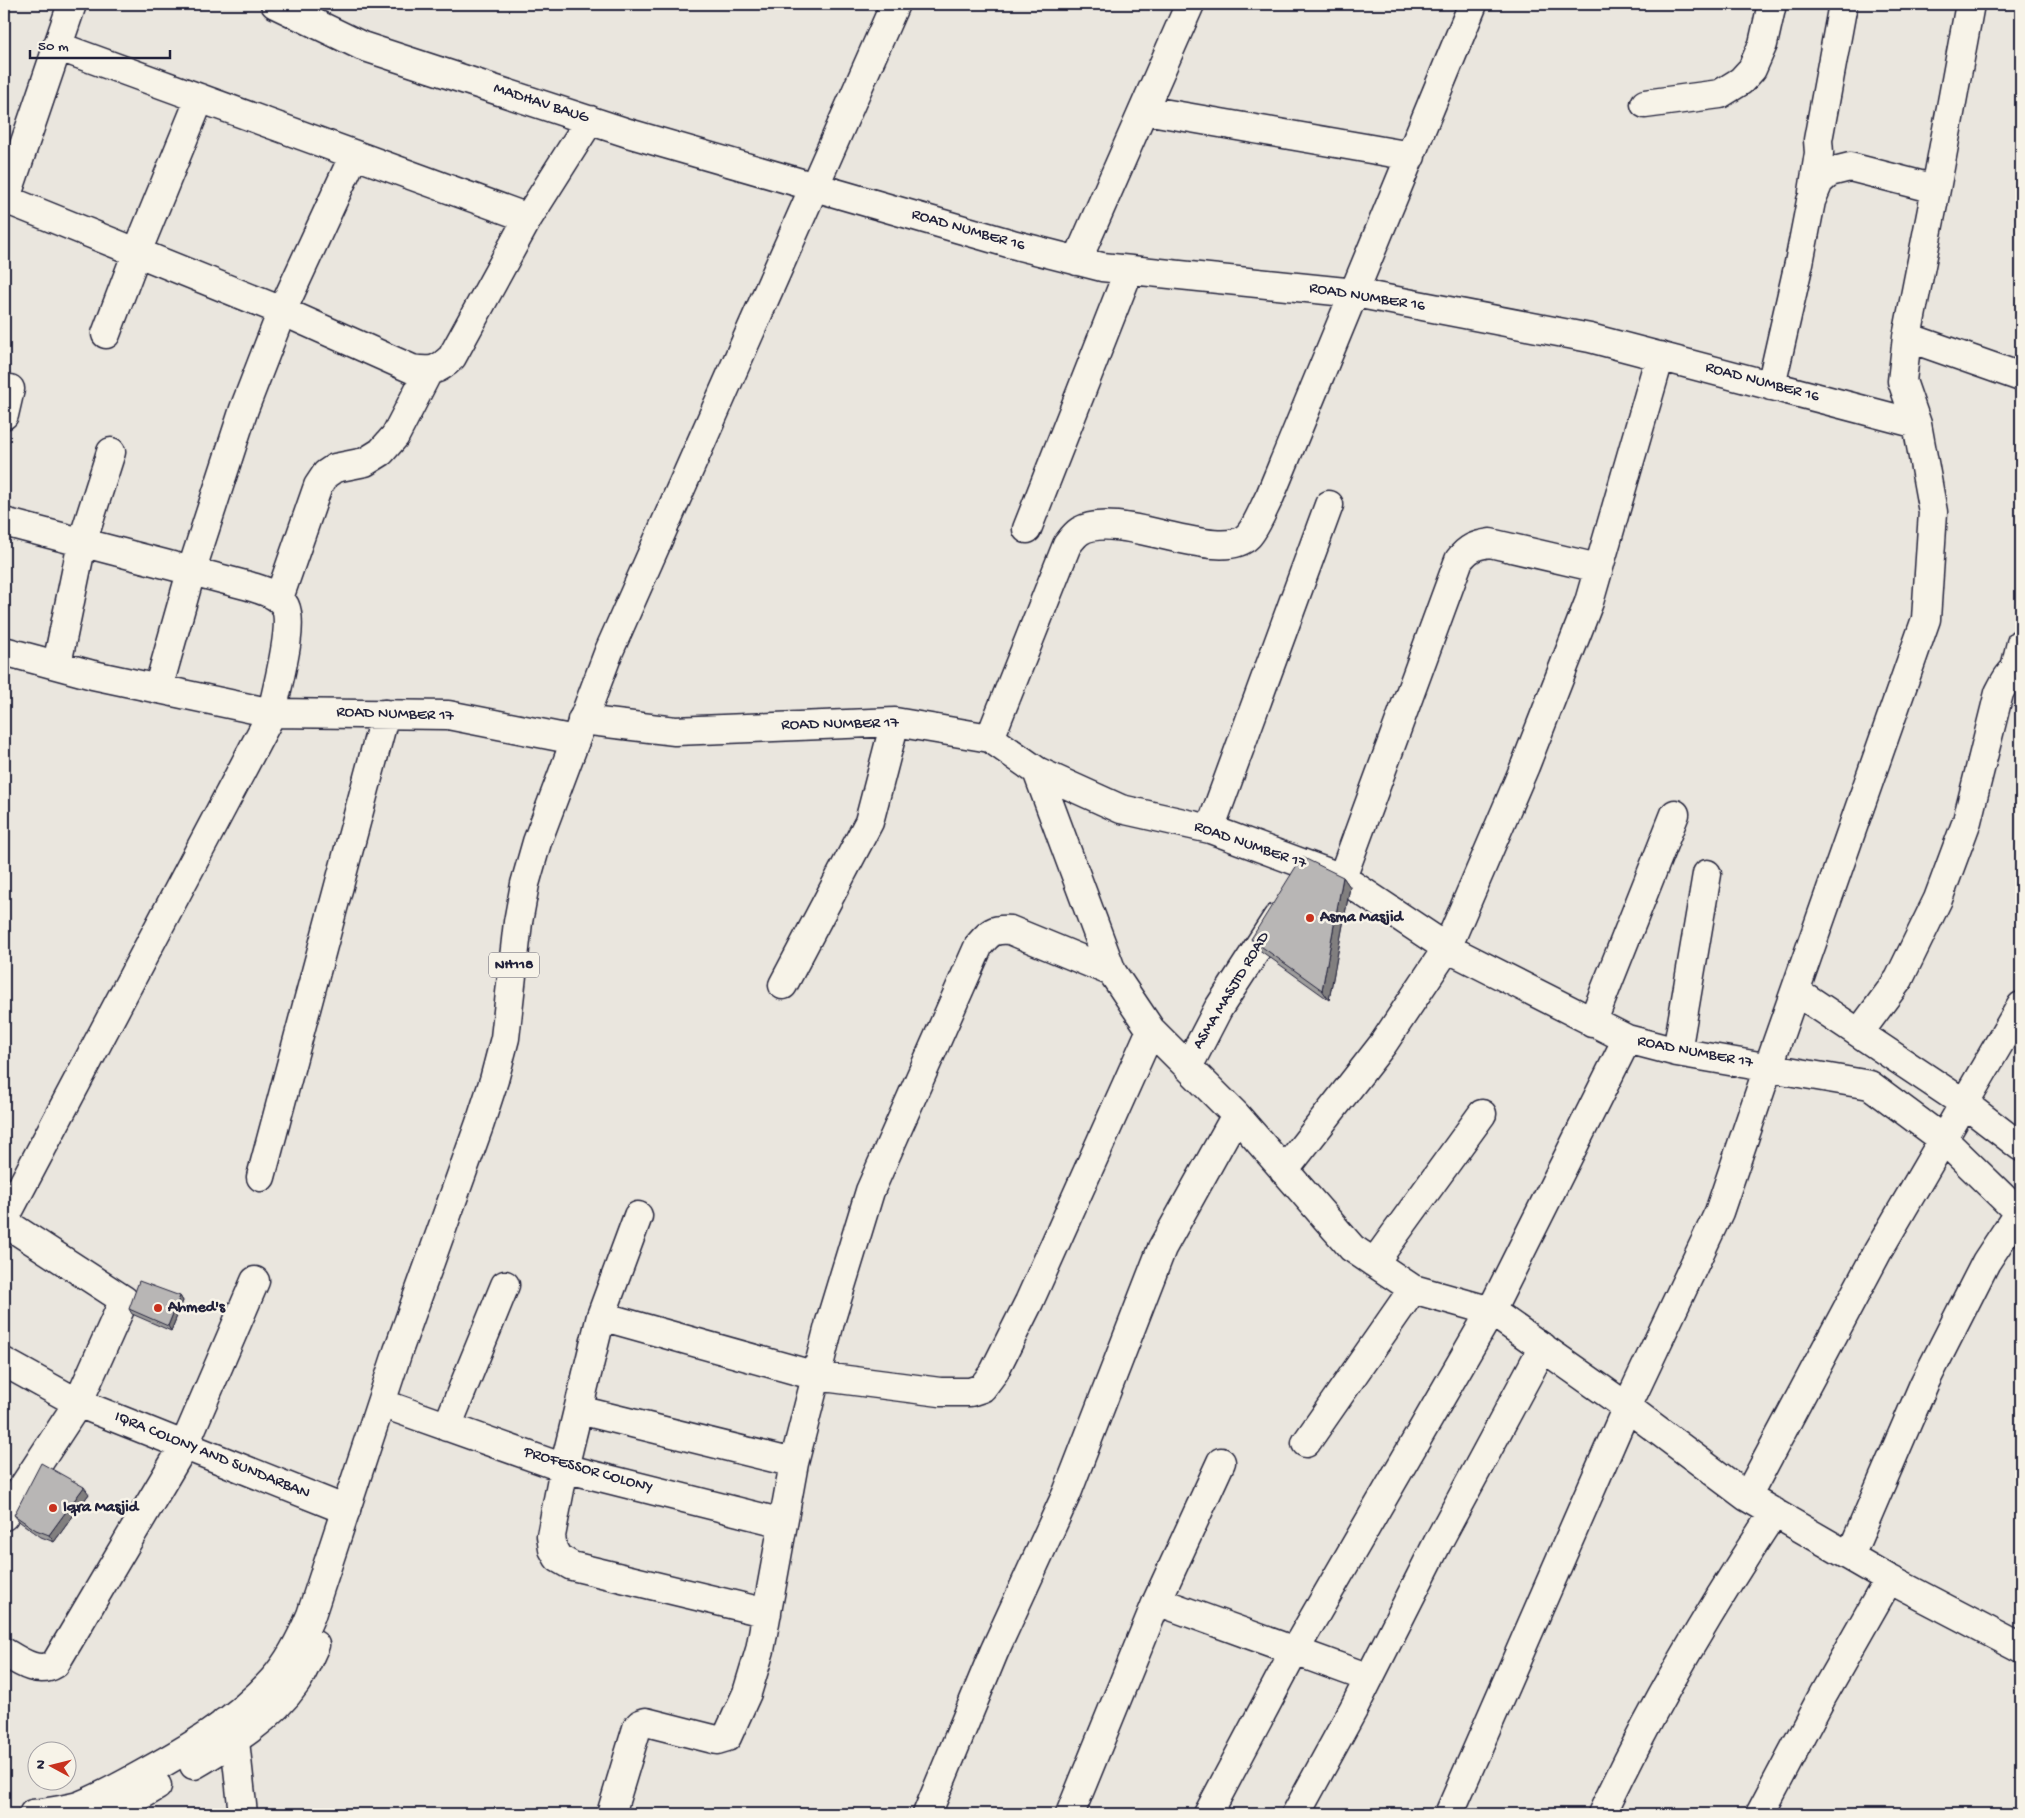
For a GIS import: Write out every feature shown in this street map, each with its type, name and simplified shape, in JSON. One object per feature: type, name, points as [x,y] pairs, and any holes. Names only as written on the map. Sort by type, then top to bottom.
[{"type":"main road","points":[[72,4],[5,201],[282,311],[412,369],[428,372],[442,367],[452,357],[528,218],[590,120]]},
{"type":"main road","name":"MADHAV BAUG","points":[[275,4],[362,46],[590,120],[821,189]]},
{"type":"main road","name":"NH118","points":[[821,189],[895,4]]},
{"type":"main road","name":"NH118","points":[[33,1814],[94,1809],[169,1760],[276,1707],[297,1682],[316,1643],[333,1606],[428,1309],[504,1097],[516,1053],[524,1008],[532,923],[541,884],[585,727],[609,651],[821,189],[910,4]]},
{"type":"main road","points":[[1077,260],[1145,110],[1190,4]]},
{"type":"main road","points":[[990,738],[1067,545],[1075,535],[1082,530],[1109,526],[1219,544],[1239,542],[1248,536],[1270,496],[1473,4]]},
{"type":"main road","points":[[1645,104],[1720,94],[1741,81],[1752,69],[1763,44],[1772,4]]},
{"type":"main road","points":[[1771,386],[1811,201],[1819,153],[1818,140],[1842,4]]},
{"type":"main road","points":[[1449,1814],[1627,1407],[1720,1212],[1768,1068],[1926,620],[1933,512],[1917,424],[1902,381],[1907,337],[1970,4]]},
{"type":"main road","points":[[58,46],[528,218]]},
{"type":"main road","points":[[106,334],[137,252],[200,98]]},
{"type":"main road","points":[[1145,110],[1411,156]]},
{"type":"main road","points":[[158,689],[191,572],[244,409],[282,311],[354,155]]},
{"type":"main road","points":[[1811,201],[1819,182],[1830,172],[1850,167],[1936,189]]},
{"type":"main road","name":"ROAD NUMBER 16","points":[[821,189],[1012,244],[1102,267],[1355,293],[1590,338],[1917,424]]},
{"type":"main road","points":[[1027,529],[1129,270]]},
{"type":"main road","points":[[1907,337],[2021,377]]},
{"type":"main road","points":[[1284,1171],[1383,1044],[1447,948],[1525,766],[1589,602],[1660,356]]},
{"type":"main road","points":[[278,598],[318,486],[326,474],[335,468],[366,462],[381,452],[394,436],[428,372]]},
{"type":"main road","points":[[4,415],[10,389]]},
{"type":"main road","points":[[57,664],[82,543],[112,452]]},
{"type":"main road","points":[[1210,829],[1329,505]]},
{"type":"main road","points":[[4,522],[249,586],[278,598],[285,606],[289,626],[272,713],[4,1221],[124,1300],[78,1403],[4,1516]]},
{"type":"main road","points":[[1342,878],[1459,560],[1466,551],[1476,545],[1490,543],[1598,568]]},
{"type":"main road","name":"ROAD NUMBER 17","points":[[4,651],[93,675],[272,713],[448,715],[585,727],[675,731],[896,722],[990,738],[1037,770],[1121,809],[1210,829],[1342,878],[1447,948],[1626,1039],[1677,1052],[1870,1086],[1944,1140],[2020,1212]]},
{"type":"main road","points":[[1859,1033],[1899,979],[1938,899],[1967,821],[1999,693],[2019,659]]},
{"type":"main road","points":[[261,1177],[385,714]]},
{"type":"main road","points":[[783,985],[869,822],[896,722]]},
{"type":"main road","name":"NH118","points":[[110,1814],[230,1731],[250,1704],[273,1680],[296,1651],[311,1615],[398,1351],[494,1080],[505,1038],[518,922],[525,884],[537,842],[585,727]]},
{"type":"main road","points":[[1037,770],[1112,972],[1151,1030],[1236,1115],[1352,1248],[1413,1289],[1491,1311],[1627,1407],[1747,1497],[1889,1578],[2019,1640]]},
{"type":"main road","points":[[1592,1022],[1675,814]]},
{"type":"main road","name":"ASMA MASJID ROAD","points":[[1188,1067],[1218,1009],[1310,866]]},
{"type":"main road","points":[[1677,1052],[1707,874]]},
{"type":"main road","points":[[611,1814],[637,1728],[640,1724],[646,1722],[717,1740],[727,1737],[747,1693],[760,1650],[794,1463],[830,1322],[870,1191],[980,945],[988,935],[997,929],[1010,930],[1112,972]]},
{"type":"main road","points":[[1796,991],[1965,1104],[2021,1147]]},
{"type":"main road","points":[[1747,1497],[1878,1251],[2021,1006]]},
{"type":"main road","points":[[602,1316],[816,1376],[940,1392],[970,1392],[982,1388],[994,1372],[1029,1302],[1151,1030]]},
{"type":"main road","points":[[1208,1814],[1295,1650],[1491,1311],[1626,1039]]},
{"type":"main road","points":[[1374,1263],[1482,1114]]},
{"type":"main road","points":[[927,1814],[994,1652],[1066,1493],[1162,1248],[1236,1115]]},
{"type":"main road","points":[[1850,1556],[1924,1384],[1986,1262],[2020,1212]]},
{"type":"main road","points":[[638,1216],[602,1316],[564,1468],[551,1536],[553,1549],[558,1558],[572,1566],[767,1613]]},
{"type":"main road","points":[[4,1652],[28,1666],[43,1669],[56,1664],[184,1444],[255,1281]]},
{"type":"main road","points":[[448,1427],[505,1285]]},
{"type":"main road","points":[[1306,1443],[1413,1289]]},
{"type":"main road","points":[[1296,1814],[1369,1678],[1438,1542],[1543,1347]]},
{"type":"main road","name":"IQRA COLONY AND SUNDARBAN","points":[[4,1362],[78,1403],[346,1510]]},
{"type":"main road","name":"PROFESSOR COLONY","points":[[395,1408],[564,1468],[783,1523]]},
{"type":"main road","points":[[579,1410],[794,1463]]},
{"type":"main road","points":[[1070,1814],[1157,1601],[1221,1462]]},
{"type":"main road","points":[[1602,1814],[1628,1757],[1679,1665],[1723,1589],[1774,1512]]},
{"type":"main road","points":[[1760,1814],[1823,1695],[1889,1578]]},
{"type":"main road","points":[[1157,1601],[1369,1678]]},
{"type":"main road","points":[[230,1731],[243,1814]]},
{"type":"building","name":"Asma Masjid","points":[[1302,857],[1343,877],[1322,990],[1251,939]]},
{"type":"building","name":"Ahmed's","points":[[139,1281],[180,1296],[168,1326],[129,1309]]},
{"type":"building","name":"Iqra Masjid","points":[[41,1463],[84,1487],[49,1535],[36,1530],[14,1515]]},
{"type":"place","name":"Asma Masjid","points":[[1310,918]]},
{"type":"place","name":"Ahmed's","points":[[158,1308]]},
{"type":"place","name":"Iqra Masjid","points":[[53,1508]]}]
